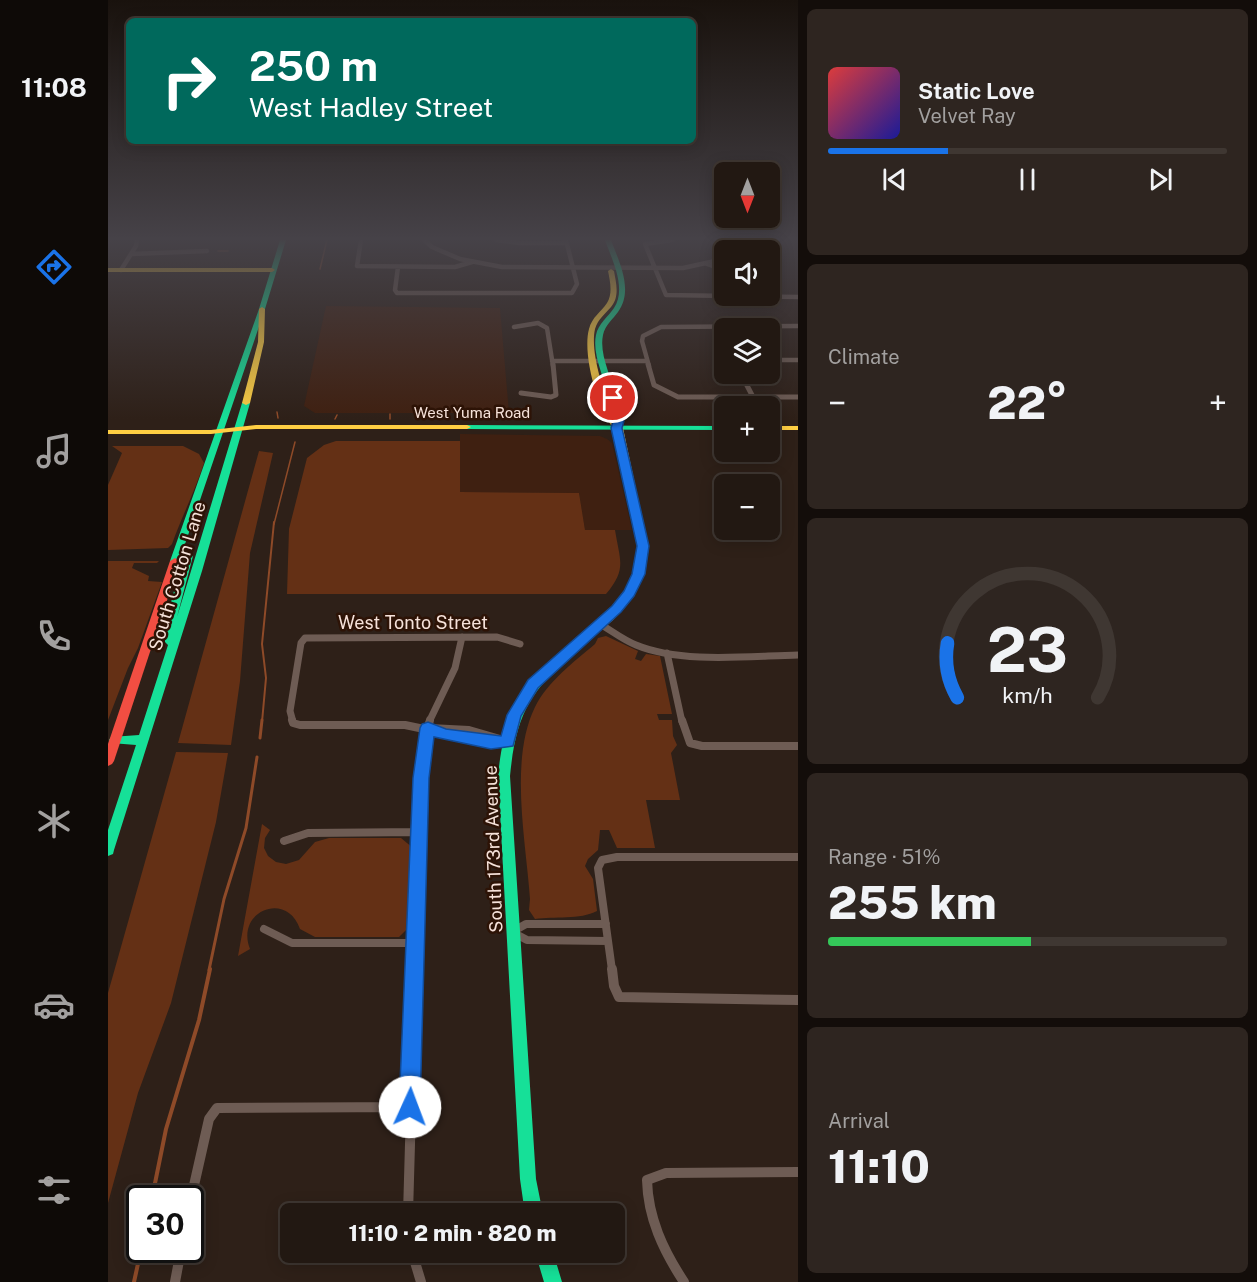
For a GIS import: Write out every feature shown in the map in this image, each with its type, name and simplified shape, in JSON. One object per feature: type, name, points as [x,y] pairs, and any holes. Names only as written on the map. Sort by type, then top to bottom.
[{"type":"main road","name":"South Cotton Lane","points":[[108,760],[264,300]]},
{"type":"main road","name":"South 173rd Avenue","points":[[532,1203],[528,1179],[512,932],[505,798],[507,742],[514,715],[533,684],[600,624],[629,593],[642,560],[643,546],[616,428],[618,421],[590,334],[595,323],[613,300]]},
{"type":"main road","name":"South Cotton Lane","points":[[108,850],[239,428],[257,361],[264,315],[262,309]]},
{"type":"main road","points":[[252,336],[250,358],[257,361]]},
{"type":"main road","name":"West Yuma Road","points":[[108,427],[212,427],[219,434]]},
{"type":"main road","name":"West Yuma Road","points":[[108,432],[211,432],[219,434],[239,428],[714,428]]},
{"type":"main road","points":[[780,428],[798,428]]},
{"type":"main road","points":[[170,653],[170,625],[188,556],[179,552]]},
{"type":"main road","points":[[115,740],[142,740]]},
{"type":"main road","points":[[547,1263],[553,1282]]},
{"type":"street","points":[[514,327],[530,323],[545,324],[556,395],[534,396],[521,393]]},
{"type":"street","points":[[714,326],[661,327],[643,336],[642,341],[654,385],[678,397],[714,397]]},
{"type":"street","points":[[780,326],[798,326]]},
{"type":"street","points":[[552,359],[646,359]]},
{"type":"street","points":[[780,360],[798,360]]},
{"type":"street","points":[[780,397],[798,397]]},
{"type":"street","points":[[600,624],[642,648],[667,653],[798,655]]},
{"type":"street","name":"West Tonto Street","points":[[428,728],[405,724],[300,725],[293,723],[290,717],[301,643],[305,638],[497,637],[520,644]]},
{"type":"street","points":[[408,1203],[423,754],[430,717],[457,665],[463,646],[462,638]]},
{"type":"street","points":[[667,653],[683,727],[690,743],[702,746],[798,746]]},
{"type":"street","points":[[428,728],[445,735],[491,743],[507,742]]},
{"type":"street","points":[[284,841],[308,833],[420,832]]},
{"type":"street","points":[[798,857],[617,857],[602,860],[598,868],[614,986],[619,997],[798,1000]]},
{"type":"street","points":[[512,932],[526,924],[606,924]]},
{"type":"street","points":[[264,929],[292,943],[416,942]]},
{"type":"street","points":[[512,932],[527,940],[608,941]]},
{"type":"street","points":[[194,1185],[209,1119],[217,1108],[410,1107]]},
{"type":"street","points":[[684,1282],[661,1242],[646,1198],[647,1180],[666,1173],[798,1173]]},
{"type":"street","points":[[175,1282],[179,1263]]},
{"type":"street","points":[[415,1263],[421,1282]]},
{"type":"shaded area","points":[[326,306],[500,308],[509,413],[315,413],[304,406]]},
{"type":"shaded area","points":[[460,434],[600,436],[607,439],[612,443],[632,530],[585,530],[579,493],[460,492]]},
{"type":"shaded area","points":[[336,441],[460,441],[460,492],[579,493],[585,530],[615,530],[620,557],[617,578],[606,594],[287,594],[289,529],[307,458],[324,445]]},
{"type":"shaded area","points":[[112,446],[183,446],[199,454],[204,463],[172,544],[168,548],[108,550],[108,485],[122,453]]},
{"type":"shaded area","points":[[259,451],[273,453],[250,553],[240,681],[231,745],[178,743]]},
{"type":"shaded area","points":[[108,561],[159,561],[157,563],[134,563],[132,568],[149,576],[148,581],[162,582],[108,720]]},
{"type":"shaded area","points":[[606,636],[638,651],[635,659],[641,661],[646,654],[660,656],[672,714],[657,714],[659,720],[672,720],[673,736],[677,745],[671,753],[680,800],[646,800],[655,848],[617,848],[609,830],[600,830],[598,850],[588,859],[585,866],[593,879],[597,911],[575,917],[535,919],[529,910],[530,899],[521,801],[523,751],[527,728],[535,707],[547,689],[562,672],[595,644],[598,638]]},
{"type":"shaded area","points":[[176,752],[228,753],[216,822],[171,1003],[138,1093],[108,1203],[108,993]]},
{"type":"shaded area","points":[[262,824],[270,830],[265,838],[264,848],[268,856],[276,862],[286,864],[299,860],[315,842],[329,838],[401,838],[413,848],[411,925],[399,937],[315,937],[300,929],[294,917],[285,910],[275,908],[264,910],[256,916],[250,924],[247,936],[250,949],[238,956]]},
{"type":"waterway","points":[[277,412],[278,418]]},
{"type":"waterway","points":[[482,413],[482,418]]},
{"type":"waterway","points":[[390,414],[390,419]]},
{"type":"waterway","points":[[335,419],[337,415]]},
{"type":"waterway","points":[[274,524],[295,442]]},
{"type":"waterway","points":[[262,722],[266,678],[262,644],[274,522]]},
{"type":"waterway","points":[[260,738],[262,720]]},
{"type":"waterway","points":[[209,970],[224,899],[246,828],[257,757]]},
{"type":"waterway","points":[[155,1185],[166,1129],[199,1020],[210,969]]},
{"type":"waterway","points":[[134,1282],[138,1263]]},
{"type":"traffic: fast","points":[[175,561],[265,300]]},
{"type":"traffic: fast","points":[[612,395],[599,337],[603,326],[616,310],[621,300]]},
{"type":"traffic: fast","points":[[108,850],[197,571],[246,403]]},
{"type":"traffic: fast","points":[[467,427],[714,428]]},
{"type":"traffic: fast","points":[[170,642],[170,625],[188,556],[179,552]]},
{"type":"traffic: fast","points":[[532,1203],[528,1179],[504,776],[510,736],[521,704],[541,677],[571,649]]},
{"type":"traffic: fast","points":[[115,740],[142,740]]},
{"type":"traffic: fast","points":[[547,1263],[553,1282]]},
{"type":"traffic: slow","points":[[611,300],[596,320],[591,339],[597,381],[617,428]]},
{"type":"traffic: slow","points":[[246,403],[261,342],[262,309]]},
{"type":"traffic: slow","points":[[571,649],[609,617],[626,597],[638,573],[643,546],[612,395]]},
{"type":"traffic: slow","points":[[108,432],[211,432],[256,427],[467,427]]},
{"type":"traffic: slow","points":[[780,428],[798,428]]},
{"type":"traffic: jam","points":[[108,761],[175,561]]},
{"type":"route","points":[[410,1107],[421,778],[428,728],[445,735],[491,743],[507,742],[514,715],[525,694],[541,674],[616,609],[629,593],[638,574],[643,546],[616,428],[618,421],[613,398]]}]
